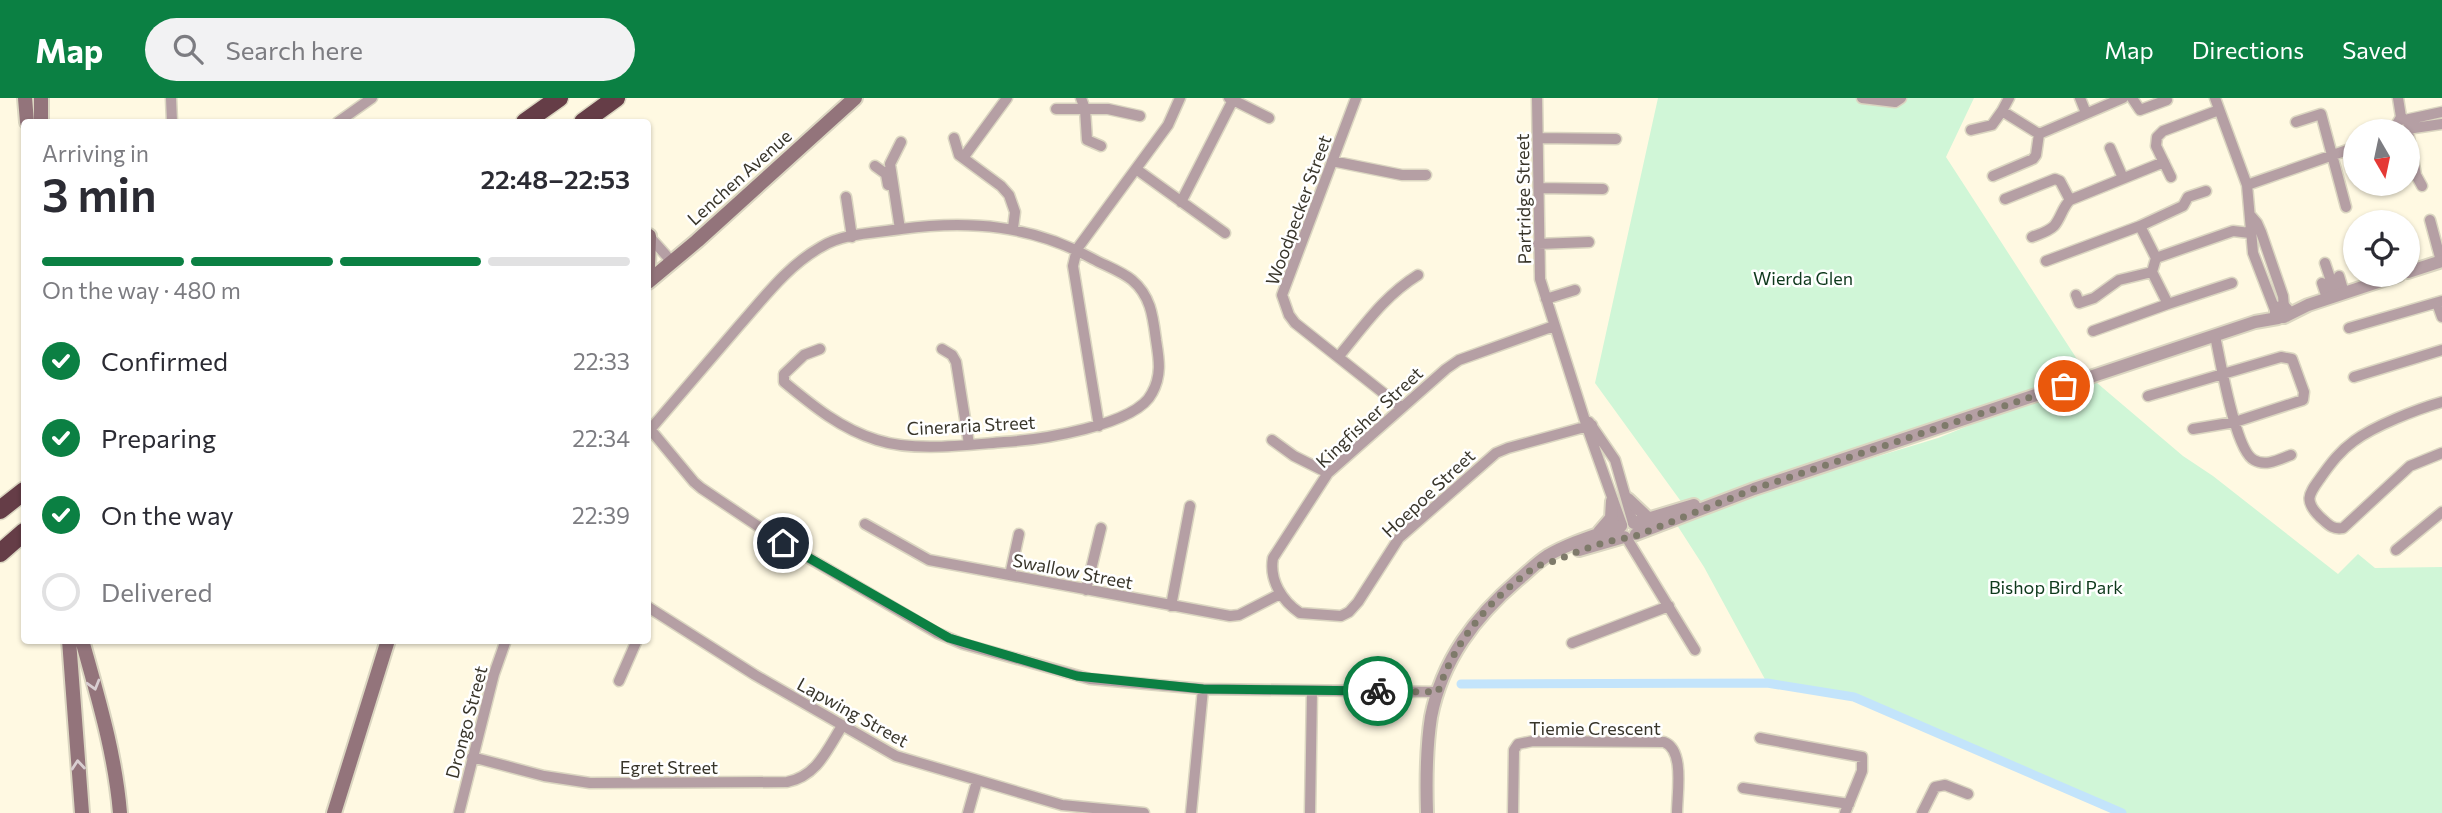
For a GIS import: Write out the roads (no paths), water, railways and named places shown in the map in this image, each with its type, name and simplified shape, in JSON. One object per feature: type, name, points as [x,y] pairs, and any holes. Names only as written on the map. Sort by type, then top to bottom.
[{"type":"highway","points":[[529,119],[559,98]]},
{"type":"highway","points":[[587,119],[616,98]]},
{"type":"highway","points":[[0,501],[21,486]]},
{"type":"highway","points":[[0,510],[21,493]]},
{"type":"highway","points":[[0,541],[21,525]]},
{"type":"highway","points":[[0,553],[21,535]]},
{"type":"main road","points":[[25,98],[27,119]]},
{"type":"main road","points":[[41,98],[41,119]]},
{"type":"main road","name":"Lenchen Avenue","points":[[651,279],[855,98]]},
{"type":"main road","points":[[69,644],[82,813]]},
{"type":"main road","points":[[83,644],[116,769],[121,813]]},
{"type":"main road","points":[[370,696],[372,669],[378,644]]},
{"type":"main road","points":[[334,813],[387,644]]},
{"type":"street","points":[[171,98],[173,119]]},
{"type":"street","points":[[342,119],[372,98]]},
{"type":"street","points":[[963,158],[1007,98]]},
{"type":"street","points":[[1081,98],[1087,140],[1101,146]]},
{"type":"street","points":[[1098,426],[1073,266],[1077,249],[1169,123],[1180,98]]},
{"type":"street","name":"Woodpecker Street","points":[[1356,98],[1283,295],[1285,305],[1295,323],[1401,407]]},
{"type":"street","name":"Partridge Street","points":[[1537,98],[1540,279],[1612,498],[1629,530]]},
{"type":"street","points":[[1862,98],[1895,102],[1901,98]]},
{"type":"street","points":[[1971,130],[1992,125],[2009,98]]},
{"type":"street","points":[[2080,98],[2086,113]]},
{"type":"street","points":[[2039,134],[2123,98]]},
{"type":"street","points":[[2132,98],[2140,110],[2167,100]]},
{"type":"street","points":[[2215,98],[2247,185],[2250,233],[2260,281],[2279,311]]},
{"type":"street","points":[[2398,98],[2404,119]]},
{"type":"street","points":[[1181,202],[1230,99],[1269,118]]},
{"type":"street","points":[[1056,109],[1108,109],[1140,116]]},
{"type":"street","points":[[2171,177],[2156,141],[2163,131],[2220,110]]},
{"type":"street","points":[[2002,111],[2039,134]]},
{"type":"street","points":[[2420,121],[2442,112]]},
{"type":"street","points":[[2296,122],[2321,114],[2346,207]]},
{"type":"street","points":[[2420,125],[2442,124]]},
{"type":"street","points":[[1993,176],[2033,159],[2039,134]]},
{"type":"street","points":[[954,138],[957,153],[1009,195],[1015,212],[1013,228]]},
{"type":"street","points":[[1538,138],[1616,139]]},
{"type":"street","points":[[898,230],[890,164],[901,142]]},
{"type":"street","points":[[2110,148],[2123,178]]},
{"type":"street","points":[[2247,185],[2343,151]]},
{"type":"street","points":[[1332,161],[1402,175],[1426,175]]},
{"type":"street","points":[[2032,237],[2056,225],[2063,208],[2070,200],[2164,162]]},
{"type":"street","points":[[875,166],[886,174],[898,230]]},
{"type":"street","points":[[1136,169],[1225,233]]},
{"type":"street","points":[[2005,199],[2055,179],[2060,181],[2070,200]]},
{"type":"street","points":[[2420,181],[2423,186]]},
{"type":"street","points":[[1539,188],[1603,189]]},
{"type":"street","points":[[2046,261],[2140,226],[2183,206],[2188,197],[2206,191]]},
{"type":"street","points":[[846,197],[852,237]]},
{"type":"street","points":[[2251,216],[2258,223],[2283,296],[2279,311]]},
{"type":"street","points":[[2420,268],[2441,261],[2430,220]]},
{"type":"street","name":"Cineraria Street","points":[[651,428],[775,286],[801,260],[823,245],[852,237],[957,223],[1013,228],[1077,249],[1130,279],[1148,299],[1160,375],[1151,396],[1143,405],[1098,426],[1035,440],[917,445],[878,441],[844,427],[783,379],[784,374],[801,357],[820,349]]},
{"type":"street","points":[[2140,226],[2156,258],[2152,272],[2168,304]]},
{"type":"street","points":[[2156,258],[2233,231],[2250,233]]},
{"type":"street","points":[[651,239],[671,262]]},
{"type":"street","points":[[1538,244],[1589,242]]},
{"type":"street","points":[[2253,253],[2264,243]]},
{"type":"street","points":[[1073,266],[1091,258]]},
{"type":"street","points":[[2325,263],[2336,296]]},
{"type":"street","points":[[2076,295],[2078,303],[2094,298],[2119,280],[2152,272]]},
{"type":"street","points":[[1339,356],[1387,298],[1418,275]]},
{"type":"street","points":[[2260,281],[2276,276]]},
{"type":"street","points":[[2336,296],[2339,276]]},
{"type":"street","points":[[2093,331],[2232,282]]},
{"type":"street","points":[[2322,283],[2336,296]]},
{"type":"street","points":[[1533,568],[1629,530],[2255,322],[2279,311],[2308,305],[2363,287]]},
{"type":"street","points":[[1546,299],[1575,290]]},
{"type":"street","points":[[2349,328],[2439,302],[2442,317]]},
{"type":"street","name":"Kingfisher Street","points":[[1280,594],[1273,574],[1273,558],[1328,472],[1459,360],[1554,326]]},
{"type":"street","points":[[2216,335],[2222,373],[2235,422],[2249,456],[2255,461],[2271,462],[2291,455]]},
{"type":"street","points":[[943,349],[952,355],[956,362],[969,444]]},
{"type":"street","points":[[2354,377],[2442,350]]},
{"type":"street","points":[[2148,396],[2287,356],[2295,363],[2305,396],[2300,402],[2235,422],[2193,429]]},
{"type":"street","points":[[2442,402],[2362,435],[2354,441],[2335,457],[2309,496],[2312,510],[2330,527],[2343,528],[2410,466],[2442,453]]},
{"type":"street","name":"Partridge Street","points":[[1589,424],[1615,460],[1626,495],[1629,530]]},
{"type":"street","name":"Hoepoe Street","points":[[1280,594],[1300,613],[1341,616],[1349,612],[1399,538],[1496,453],[1508,447],[1589,424]]},
{"type":"street","points":[[651,432],[694,482],[783,543],[937,632],[963,644],[1090,679],[1203,689],[1438,692]]},
{"type":"street","points":[[1272,440],[1294,456],[1328,472]]},
{"type":"street","points":[[1427,813],[1428,740],[1438,692],[1452,656],[1468,631],[1496,600],[1554,553],[1593,537],[1629,530],[1648,518],[1754,489]]},
{"type":"street","points":[[1593,537],[1609,521],[1612,498],[1626,495],[1648,518]]},
{"type":"street","points":[[1171,606],[1190,506]]},
{"type":"street","points":[[2396,550],[2442,512]]},
{"type":"street","name":"Swallow Street","points":[[865,524],[920,556],[1235,617],[1280,594]]},
{"type":"street","points":[[1086,590],[1101,528]]},
{"type":"street","points":[[1629,530],[1639,555],[1695,650]]},
{"type":"street","points":[[1010,575],[1019,534]]},
{"type":"street","points":[[1572,643],[1669,606]]},
{"type":"street","name":"Lapwing Street","points":[[651,612],[896,756],[1062,805],[1144,813]]},
{"type":"street","name":"Drongo Street","points":[[459,813],[494,674],[505,644]]},
{"type":"street","points":[[619,681],[635,644]]},
{"type":"street","points":[[1191,813],[1203,689]]},
{"type":"street","points":[[1310,813],[1312,691]]},
{"type":"street","name":"Egret Street","points":[[472,757],[544,776],[590,783],[787,782],[798,780],[812,771],[842,726]]},
{"type":"street","points":[[1743,788],[1847,808],[1862,771],[1862,757],[1760,738]]},
{"type":"street","name":"Tiemie Crescent","points":[[1514,813],[1514,750],[1518,744],[1533,741],[1670,744],[1677,754],[1677,813]]},
{"type":"street","points":[[968,813],[977,781]]},
{"type":"street","points":[[1922,813],[1936,787],[1945,785],[1968,794]]},
{"type":"waterway","points":[[1461,684],[1767,683],[1854,697],[2122,813]]},
{"type":"park label","name":"Wierda Glen","points":[[1803,278]]},
{"type":"park label","name":"Bishop Bird Park","points":[[2056,587]]}]
